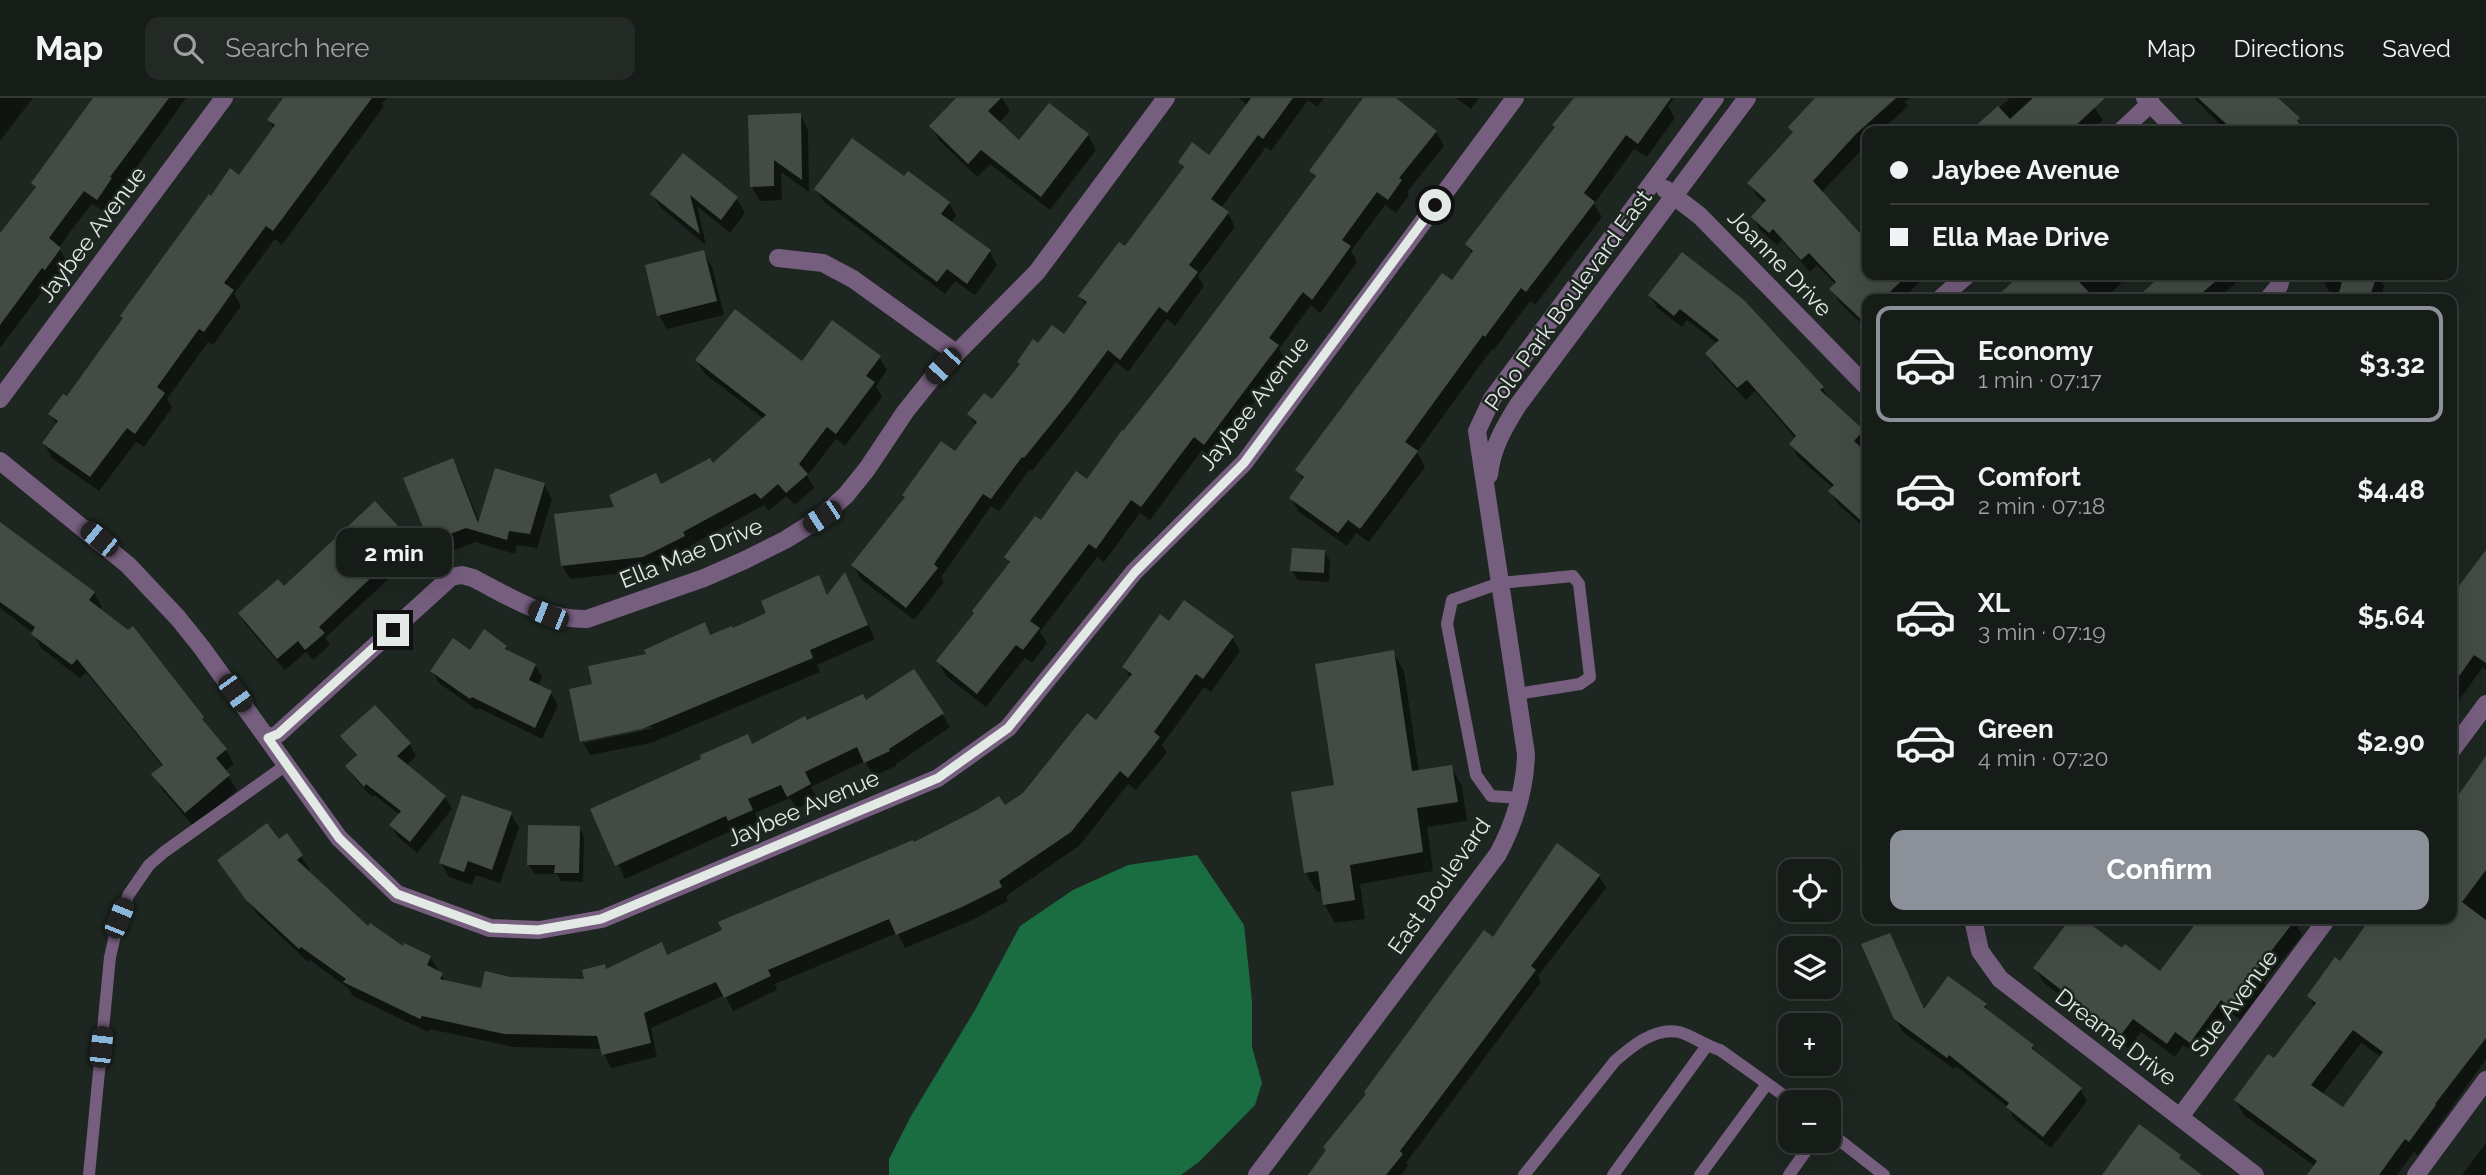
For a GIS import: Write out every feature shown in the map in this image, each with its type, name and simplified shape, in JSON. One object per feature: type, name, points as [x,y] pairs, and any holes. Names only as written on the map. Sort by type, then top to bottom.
[{"type":"street","name":"Jaybee Avenue","points":[[0,400],[224,98]]},
{"type":"street","name":"Ella Mae Drive","points":[[268,738],[278,734],[451,577],[462,575],[473,578],[548,615],[587,619],[704,578],[785,540],[822,517],[846,495],[905,412],[954,355],[1037,272],[1166,98]]},
{"type":"street","name":"Jaybee Avenue","points":[[0,461],[128,565],[178,618],[339,838],[397,894],[491,928],[538,930],[601,919],[938,778],[1008,728],[1135,572],[1244,463],[1515,98]]},
{"type":"street","name":"Polo Park Boulevard East","points":[[1486,496],[1477,431],[1492,400],[1715,98]]},
{"type":"street","name":"Polo Park Boulevard East","points":[[1486,496],[1491,455],[1518,405],[1748,98]]},
{"type":"street","points":[[2126,126],[2148,101],[2172,126]]},
{"type":"street","name":"Joanne Drive","points":[[1653,180],[1700,216],[1862,375]]},
{"type":"street","points":[[778,258],[823,263],[853,279],[949,348],[954,355]]},
{"type":"street","points":[[1946,294],[1961,280]]},
{"type":"street","name":"East Boulevard","points":[[1257,1175],[1497,854],[1511,830],[1521,798],[1527,754],[1486,496]]},
{"type":"street","points":[[2457,743],[2486,704]]},
{"type":"street","name":"Dreama Drive","points":[[1974,924],[1980,951],[2000,979],[2255,1175]]},
{"type":"street","name":"Sue Avenue","points":[[2180,1117],[2323,924]]},
{"type":"street","points":[[2416,1175],[2486,1080]]},
{"type":"lane","points":[[1517,694],[1580,684],[1590,677],[1579,583],[1573,576],[1500,583],[1452,600],[1447,624],[1476,775],[1491,796],[1521,798]]},
{"type":"lane","points":[[89,1175],[110,957],[119,918],[129,894],[149,865],[164,852],[286,765]]},
{"type":"lane","points":[[1524,1175],[1615,1060],[1653,1034],[1679,1032],[1706,1047],[1720,1050],[1778,1092]]},
{"type":"lane","points":[[1613,1175],[1706,1047]]},
{"type":"lane","points":[[1700,1175],[1767,1084]]},
{"type":"lane","points":[[1841,1142],[1882,1174]]},
{"type":"lane","points":[[1789,1175],[1805,1153]]},
{"type":"shaded area","points":[[1197,855],[1244,925],[1252,1001],[1252,1047],[1262,1083],[1255,1105],[1199,1162],[1181,1175],[889,1175],[889,1159],[911,1116],[975,1010],[1020,926],[1073,890],[1128,865]]},
{"type":"building","points":[[93,98],[169,98],[110,177],[112,178],[97,200],[84,191],[66,215],[49,238],[61,248],[45,270],[42,268],[0,325],[0,233],[36,187],[31,183]]},
{"type":"building","points":[[283,98],[372,98],[273,231],[266,226],[224,283],[234,290],[204,332],[199,329],[157,387],[165,393],[135,434],[127,428],[90,477],[42,443],[58,421],[48,414],[63,394],[67,396],[123,318],[120,316],[209,194],[211,196],[230,168],[239,175],[275,125],[267,120]]},
{"type":"building","points":[[956,98],[1001,98],[988,111],[1019,140],[1049,103],[1089,134],[1041,197],[981,150],[968,164],[929,126]]},
{"type":"building","points":[[1251,98],[1293,98],[1263,139],[1258,135],[1211,199],[1229,212],[1189,265],[1198,272],[1167,313],[1159,307],[1120,360],[1108,350],[991,499],[983,494],[934,564],[938,568],[906,608],[851,565],[905,497],[902,495],[941,441],[955,451],[977,422],[967,414],[984,393],[992,399],[1020,364],[1017,362],[1033,339],[1038,343],[1052,325],[1064,334],[1087,302],[1078,296],[1119,242],[1125,246],[1184,167],[1178,162],[1192,142],[1209,155]]},
{"type":"building","points":[[1363,98],[1396,98],[1437,131],[1399,178],[1402,180],[1388,200],[1377,192],[1342,240],[1351,246],[1312,300],[1303,292],[1269,338],[1279,345],[1204,445],[1194,437],[1141,507],[1131,500],[1096,549],[1089,544],[1030,621],[1040,628],[1023,650],[1016,645],[977,694],[936,661],[1010,562],[1004,557],[1035,516],[1041,520],[1076,471],[1087,479],[1122,430],[1168,374],[1316,176],[1309,171]]},
{"type":"building","points":[[1574,98],[1671,98],[1638,144],[1626,135],[1584,193],[1595,202],[1526,292],[1521,288],[1485,337],[1483,335],[1405,442],[1418,451],[1360,529],[1348,520],[1338,533],[1289,498],[1304,477],[1295,470],[1442,273],[1452,280],[1473,251],[1465,244],[1555,127],[1552,125]]},
{"type":"building","points":[[1815,98],[1896,98],[1862,126],[1813,181],[1862,235],[1862,280],[1902,280],[1888,294],[1862,294],[1862,320],[1829,289],[1836,282],[1809,253],[1801,260],[1773,229],[1769,233],[1751,217],[1766,200],[1747,183],[1793,132],[1788,127]]},
{"type":"building","points":[[2033,98],[2105,98],[2075,126],[1976,126],[1998,106],[2010,119]]},
{"type":"building","points":[[2198,98],[2278,98],[2300,118],[2297,121],[2302,126],[2229,126]]},
{"type":"building","points":[[801,113],[802,180],[774,160],[774,186],[750,187],[748,115]]},
{"type":"building","points":[[852,138],[904,176],[908,171],[950,202],[941,214],[991,250],[967,284],[947,269],[937,282],[814,189]]},
{"type":"building","points":[[683,153],[738,197],[721,220],[690,195],[700,234],[650,194]]},
{"type":"building","points":[[704,250],[717,301],[657,316],[645,265]]},
{"type":"building","points":[[1682,252],[1744,300],[1824,387],[1820,390],[1862,428],[1862,432],[1854,441],[1862,448],[1862,522],[1828,491],[1834,485],[1789,444],[1796,436],[1747,380],[1737,388],[1705,353],[1719,340],[1680,309],[1674,316],[1648,295]]},
{"type":"building","points":[[2015,280],[2077,280],[2091,294],[1999,294]]},
{"type":"building","points":[[2156,280],[2217,280],[2201,294],[2141,294]]},
{"type":"building","points":[[2343,280],[2375,280],[2371,294],[2338,294]]},
{"type":"building","points":[[735,309],[802,361],[832,320],[881,356],[866,376],[875,382],[836,434],[827,427],[799,464],[808,474],[786,493],[778,484],[761,499],[755,493],[683,532],[685,536],[643,557],[561,566],[554,514],[614,507],[609,495],[656,473],[661,484],[710,458],[713,463],[766,415],[695,360]]},
{"type":"building","points":[[453,458],[478,523],[495,468],[545,483],[530,534],[509,531],[507,540],[466,528],[429,542],[403,478]]},
{"type":"building","points":[[375,501],[411,540],[319,627],[325,633],[305,650],[298,641],[277,659],[238,613],[278,579],[284,586]]},
{"type":"building","points":[[0,522],[95,592],[89,600],[128,630],[133,626],[227,749],[216,758],[230,775],[185,813],[151,774],[163,765],[77,659],[72,665],[31,634],[35,627],[0,602]]},
{"type":"building","points":[[1292,548],[1325,550],[1324,573],[1290,571]]},
{"type":"building","points":[[2486,550],[2486,663],[2474,655],[2457,679],[2457,588]]},
{"type":"building","points":[[845,572],[868,625],[810,650],[813,658],[642,729],[580,742],[569,689],[592,684],[588,666],[646,654],[644,650],[705,622],[710,635],[732,626],[733,628],[766,613],[761,601],[819,575],[827,595]]},
{"type":"building","points":[[1184,600],[1234,636],[1203,679],[1196,674],[1154,732],[1160,737],[1128,778],[1120,771],[1071,832],[999,881],[1002,887],[896,935],[889,919],[768,970],[771,976],[724,998],[716,982],[644,1013],[651,1043],[602,1055],[597,1036],[504,1034],[422,1016],[420,1019],[343,982],[346,979],[301,947],[299,949],[246,900],[217,860],[267,823],[279,839],[287,833],[303,855],[297,860],[368,926],[370,923],[403,946],[404,943],[431,956],[427,965],[443,973],[440,979],[481,988],[485,971],[510,977],[584,979],[582,970],[605,964],[606,969],[662,942],[667,955],[722,930],[718,922],[913,840],[914,842],[999,796],[1005,805],[1023,793],[1087,713],[1096,720],[1132,674],[1122,667],[1160,614],[1169,621]]},
{"type":"building","points":[[484,629],[507,646],[505,649],[536,664],[529,680],[552,691],[535,728],[472,697],[470,699],[430,671],[453,638],[470,650]]},
{"type":"building","points":[[1394,650],[1412,771],[1452,765],[1458,802],[1417,808],[1423,852],[1350,865],[1355,900],[1323,905],[1318,871],[1304,873],[1291,792],[1334,785],[1315,664]]},
{"type":"building","points":[[914,669],[944,713],[889,749],[890,751],[864,763],[857,747],[805,772],[811,784],[787,797],[781,785],[748,799],[753,810],[728,821],[726,816],[615,866],[590,809],[701,759],[700,755],[748,734],[752,744],[805,716],[807,720],[863,694],[866,700]]},
{"type":"building","points":[[375,705],[411,743],[397,756],[446,796],[410,842],[389,825],[401,811],[366,784],[364,787],[345,766],[357,755],[340,736]]},
{"type":"building","points":[[2486,756],[2486,870],[2462,902],[2486,920],[2486,1038],[2409,1142],[2405,1139],[2379,1175],[2307,1175],[2317,1161],[2234,1100],[2268,1054],[2274,1058],[2316,1003],[2307,996],[2335,957],[2340,961],[2366,924],[2457,924],[2457,797]],"holes":[[[2353,1030],[2383,1052],[2343,1107],[2311,1085]]]},
{"type":"building","points":[[462,795],[512,812],[492,870],[468,861],[464,872],[439,863]]},
{"type":"building","points":[[528,825],[580,826],[579,873],[554,873],[555,865],[527,865]]},
{"type":"building","points":[[1557,843],[1600,875],[1531,966],[1536,970],[1400,1151],[1403,1154],[1386,1175],[1308,1175],[1326,1150],[1323,1147],[1366,1094],[1364,1092],[1484,930],[1493,937]]},
{"type":"building","points":[[2066,924],[2091,924],[2122,948],[2125,944],[2160,971],[2195,924],[2292,924],[2257,969],[2259,971],[2232,1008],[2221,1000],[2190,1043],[2175,1032],[2167,1044],[2133,1019],[2120,1036],[2033,968]]},
{"type":"building","points":[[1890,933],[1924,1009],[1948,976],[1987,1004],[1984,1007],[2034,1045],[2031,1048],[2082,1088],[2043,1137],[2006,1107],[2009,1103],[1949,1055],[1947,1058],[1894,1019],[1861,944]]},
{"type":"building","points":[[2139,1124],[2181,1155],[2179,1158],[2202,1175],[2102,1175]]},
{"type":"route","points":[[393,630],[278,734],[268,738],[271,745],[339,838],[397,894],[491,928],[538,930],[601,919],[938,778],[1008,728],[1135,572],[1244,463],[1435,205]]}]
